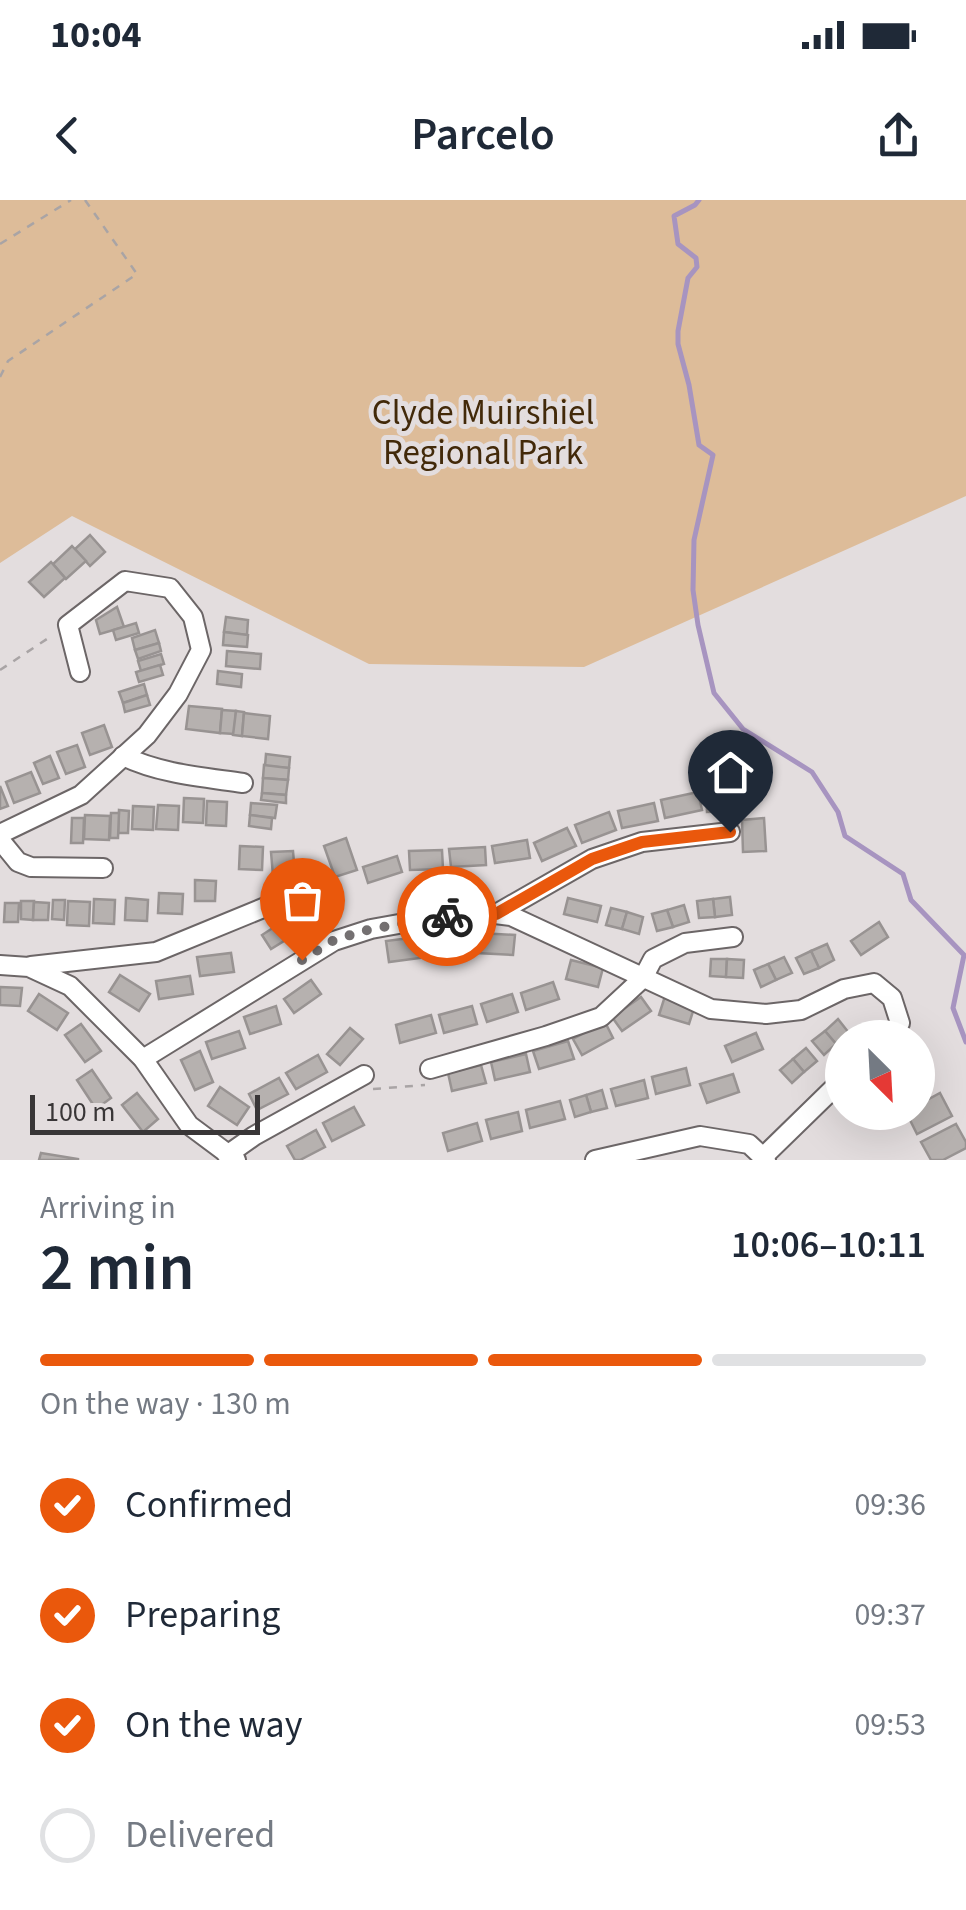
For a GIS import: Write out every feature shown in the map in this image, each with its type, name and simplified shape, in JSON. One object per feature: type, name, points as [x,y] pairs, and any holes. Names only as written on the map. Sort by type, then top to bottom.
[{"type":"street","points":[[80,672],[68,625],[124,581],[170,588],[193,617],[201,650],[178,694],[147,735],[81,795],[0,837],[18,862],[31,867],[103,868]]},
{"type":"street","points":[[123,756],[174,774],[243,783]]},
{"type":"street","points":[[496,914],[592,859],[642,842],[730,832]]},
{"type":"street","points":[[0,965],[29,967],[156,952],[284,899]]},
{"type":"street","points":[[143,1060],[334,940],[371,929],[471,911],[510,916],[711,1009],[766,1014],[801,1010],[844,989],[874,982],[892,998],[899,1020]]},
{"type":"street","points":[[430,1070],[602,1018],[643,978],[653,959],[685,943],[733,937]]},
{"type":"street","points":[[29,967],[70,986],[143,1060],[189,1125],[232,1157],[254,1136],[364,1075]]},
{"type":"street","points":[[595,1160],[700,1136],[749,1144],[765,1158],[825,1097]]},
{"type":"path","points":[[0,244],[71,200]]},
{"type":"path","points":[[0,378],[8,361],[137,274],[86,200]]},
{"type":"path","points":[[0,670],[68,625]]},
{"type":"path","points":[[364,1075],[372,1089],[425,1085],[430,1070]]},
{"type":"green space","name":"Clyde Muirshiel Regional Park","points":[[0,200],[966,200],[966,496],[584,667],[369,664],[72,516],[0,563]]},
{"type":"building","points":[[90,535],[105,552],[90,566],[75,549]]},
{"type":"building","points":[[72,546],[86,561],[66,579],[53,564]]},
{"type":"building","points":[[51,562],[65,578],[44,597],[29,582]]},
{"type":"building","points":[[117,607],[124,627],[100,634],[96,620]]},
{"type":"building","points":[[226,617],[248,620],[247,635],[224,632]]},
{"type":"building","points":[[136,623],[139,633],[116,640],[113,630]]},
{"type":"building","points":[[155,630],[159,643],[135,650],[132,638]]},
{"type":"building","points":[[224,632],[248,635],[247,647],[223,645]]},
{"type":"building","points":[[159,643],[161,651],[138,659],[135,650]]},
{"type":"building","points":[[227,651],[261,654],[260,669],[226,666]]},
{"type":"building","points":[[161,654],[164,664],[141,671],[138,661]]},
{"type":"building","points":[[160,665],[163,675],[139,682],[136,672]]},
{"type":"building","points":[[218,671],[242,674],[241,687],[217,684]]},
{"type":"building","points":[[144,684],[147,695],[123,703],[119,692]]},
{"type":"building","points":[[147,695],[150,705],[125,712],[123,703]]},
{"type":"building","points":[[189,706],[222,709],[220,733],[186,729]]},
{"type":"building","points":[[222,710],[236,711],[234,734],[220,733]]},
{"type":"building","points":[[236,711],[244,712],[242,736],[233,735]]},
{"type":"building","points":[[244,713],[270,716],[268,739],[242,736]]},
{"type":"building","points":[[104,725],[112,747],[90,755],[82,733]]},
{"type":"building","points":[[77,745],[85,767],[66,774],[57,752]]},
{"type":"building","points":[[266,754],[290,757],[289,768],[265,766]]},
{"type":"building","points":[[50,756],[59,778],[43,784],[34,763]]},
{"type":"building","points":[[264,765],[289,768],[288,780],[263,778]]},
{"type":"building","points":[[31,772],[40,793],[14,803],[6,782]]},
{"type":"building","points":[[263,778],[288,780],[286,795],[262,793]]},
{"type":"building","points":[[0,786],[8,806],[0,809]]},
{"type":"building","points":[[741,791],[742,811],[707,812],[706,792]]},
{"type":"building","points":[[698,792],[702,810],[665,818],[661,800]]},
{"type":"building","points":[[262,793],[286,795],[286,803],[261,800]]},
{"type":"building","points":[[184,798],[204,799],[203,823],[183,822]]},
{"type":"building","points":[[207,801],[227,802],[226,826],[206,825]]},
{"type":"building","points":[[251,803],[277,805],[275,818],[250,815]]},
{"type":"building","points":[[654,803],[658,821],[622,828],[618,811]]},
{"type":"building","points":[[158,805],[179,806],[178,830],[156,829]]},
{"type":"building","points":[[133,806],[154,807],[153,830],[132,829]]},
{"type":"building","points":[[119,810],[129,811],[128,833],[118,833]]},
{"type":"building","points":[[609,812],[616,830],[582,843],[575,825]]},
{"type":"building","points":[[111,813],[119,813],[118,838],[110,838]]},
{"type":"building","points":[[85,815],[110,816],[109,840],[84,839]]},
{"type":"building","points":[[250,815],[272,818],[271,829],[249,826]]},
{"type":"building","points":[[72,818],[84,818],[83,843],[71,843]]},
{"type":"building","points":[[764,818],[766,851],[743,852],[742,820]]},
{"type":"building","points":[[567,828],[576,846],[542,861],[534,843]]},
{"type":"building","points":[[346,838],[357,870],[335,877],[324,846]]},
{"type":"building","points":[[527,840],[530,858],[495,863],[492,846]]},
{"type":"building","points":[[240,846],[263,847],[262,870],[239,869]]},
{"type":"building","points":[[485,847],[486,865],[451,867],[449,849]]},
{"type":"building","points":[[442,850],[443,869],[410,870],[409,851]]},
{"type":"building","points":[[293,851],[295,874],[273,876],[271,852]]},
{"type":"building","points":[[397,856],[402,872],[368,883],[363,867]]},
{"type":"building","points":[[195,880],[216,881],[215,901],[195,901]]},
{"type":"building","points":[[159,893],[183,894],[182,914],[158,913]]},
{"type":"building","points":[[730,897],[732,915],[715,917],[713,899]]},
{"type":"building","points":[[126,898],[148,900],[147,921],[125,920]]},
{"type":"building","points":[[568,898],[601,906],[597,922],[564,914]]},
{"type":"building","points":[[94,899],[115,900],[114,924],[93,923]]},
{"type":"building","points":[[713,899],[715,917],[699,918],[697,901]]},
{"type":"building","points":[[53,900],[65,900],[64,920],[52,919]]},
{"type":"building","points":[[21,901],[34,901],[33,920],[21,919]]},
{"type":"building","points":[[68,901],[90,902],[89,926],[67,925]]},
{"type":"building","points":[[34,902],[49,903],[48,920],[33,920]]},
{"type":"building","points":[[5,903],[19,903],[18,922],[4,922]]},
{"type":"building","points":[[684,905],[689,922],[673,927],[667,910]]},
{"type":"building","points":[[611,908],[627,912],[622,929],[606,925]]},
{"type":"building","points":[[667,910],[673,927],[657,931],[652,914]]},
{"type":"building","points":[[627,912],[643,917],[639,934],[622,929]]},
{"type":"building","points":[[291,916],[300,931],[271,949],[262,935]]},
{"type":"building","points":[[879,922],[888,937],[861,955],[851,941]]},
{"type":"building","points":[[479,933],[515,935],[513,955],[477,953]]},
{"type":"building","points":[[452,936],[452,954],[428,954],[428,937]]},
{"type":"building","points":[[418,937],[420,958],[389,962],[386,941]]},
{"type":"building","points":[[827,944],[834,960],[819,968],[811,951]]},
{"type":"building","points":[[811,951],[819,968],[804,974],[796,958]]},
{"type":"building","points":[[231,953],[234,972],[200,976],[197,957]]},
{"type":"building","points":[[784,957],[792,973],[776,980],[768,964]]},
{"type":"building","points":[[711,959],[727,959],[726,977],[710,976]]},
{"type":"building","points":[[727,959],[744,960],[743,978],[726,977]]},
{"type":"building","points":[[571,960],[603,968],[598,987],[566,979]]},
{"type":"building","points":[[768,964],[776,980],[761,987],[754,970]]},
{"type":"building","points":[[120,975],[150,994],[139,1011],[109,992]]},
{"type":"building","points":[[190,976],[193,994],[159,999],[156,981]]},
{"type":"building","points":[[311,980],[321,994],[294,1013],[284,999]]},
{"type":"building","points":[[553,982],[559,999],[526,1010],[521,993]]},
{"type":"building","points":[[0,987],[22,988],[20,1006],[0,1005]]},
{"type":"building","points":[[39,994],[68,1013],[57,1030],[28,1011]]},
{"type":"building","points":[[512,994],[518,1012],[487,1022],[481,1004]]},
{"type":"building","points":[[665,996],[695,1005],[689,1024],[659,1015]]},
{"type":"building","points":[[641,997],[651,1011],[622,1031],[612,1017]]},
{"type":"building","points":[[276,1006],[281,1024],[250,1034],[244,1017]]},
{"type":"building","points":[[472,1006],[477,1024],[444,1033],[439,1015]]},
{"type":"building","points":[[431,1015],[436,1033],[400,1043],[396,1025]]},
{"type":"building","points":[[605,1022],[613,1038],[582,1055],[573,1039]]},
{"type":"building","points":[[81,1024],[101,1051],[85,1062],[65,1035]]},
{"type":"building","points":[[350,1028],[363,1039],[340,1065],[327,1054]]},
{"type":"building","points":[[239,1031],[245,1048],[212,1059],[206,1042]]},
{"type":"building","points":[[825,1031],[825,1054],[824,1055],[812,1041]]},
{"type":"building","points":[[756,1033],[763,1049],[732,1062],[725,1046]]},
{"type":"building","points":[[568,1041],[574,1059],[539,1069],[533,1051]]},
{"type":"building","points":[[806,1048],[817,1061],[804,1072],[793,1059]]},
{"type":"building","points":[[200,1051],[213,1082],[195,1090],[181,1060]]},
{"type":"building","points":[[526,1054],[530,1072],[495,1080],[491,1062]]},
{"type":"building","points":[[318,1055],[327,1072],[296,1089],[286,1073]]},
{"type":"building","points":[[793,1059],[804,1072],[792,1083],[780,1070]]},
{"type":"building","points":[[481,1065],[486,1083],[452,1091],[448,1073]]},
{"type":"building","points":[[686,1068],[690,1085],[656,1094],[652,1077]]},
{"type":"building","points":[[92,1070],[111,1098],[96,1109],[77,1080]]},
{"type":"building","points":[[733,1074],[739,1092],[707,1103],[700,1084]]},
{"type":"building","points":[[279,1078],[288,1094],[257,1110],[249,1094]]},
{"type":"building","points":[[644,1080],[648,1098],[616,1106],[611,1089]]},
{"type":"building","points":[[220,1087],[249,1107],[237,1125],[208,1106]]},
{"type":"building","points":[[602,1090],[607,1108],[591,1112],[586,1095]]},
{"type":"building","points":[[137,1093],[158,1119],[143,1132],[122,1105]]},
{"type":"building","points":[[940,1093],[952,1116],[935,1125],[935,1096]]},
{"type":"building","points":[[586,1095],[591,1112],[575,1117],[570,1100]]},
{"type":"building","points":[[560,1101],[565,1119],[530,1128],[526,1110]]},
{"type":"building","points":[[354,1107],[364,1125],[332,1141],[323,1123]]},
{"type":"building","points":[[518,1112],[522,1131],[491,1139],[486,1120]]},
{"type":"building","points":[[477,1123],[482,1141],[448,1151],[443,1133]]},
{"type":"building","points":[[956,1124],[966,1148],[943,1160],[931,1160],[921,1142]]},
{"type":"building","points":[[316,1130],[325,1147],[295,1160],[287,1146]]},
{"type":"building","points":[[41,1153],[78,1159],[78,1160],[39,1160]]},
{"type":"waterway","points":[[699,200],[674,216],[678,244],[696,258],[697,267],[688,278],[678,344],[699,445],[713,455],[694,540],[693,590],[714,693],[743,729],[812,772],[838,812],[845,836],[903,874],[911,900],[964,955],[953,1008],[966,1042]]},
{"type":"way so far","points":[[302,960],[334,940],[371,929],[447,916]]},
{"type":"route","points":[[447,916],[471,911],[496,914],[592,859],[642,842],[730,832]]}]
